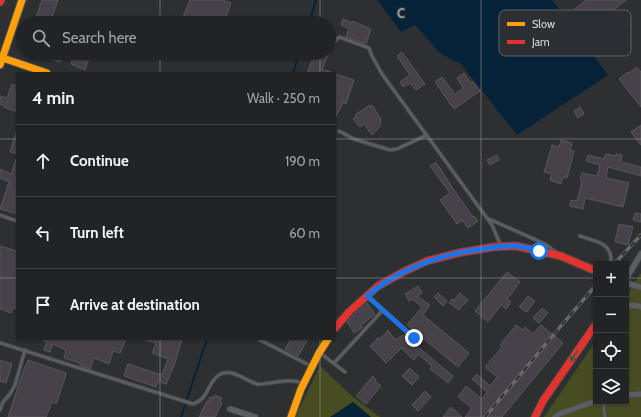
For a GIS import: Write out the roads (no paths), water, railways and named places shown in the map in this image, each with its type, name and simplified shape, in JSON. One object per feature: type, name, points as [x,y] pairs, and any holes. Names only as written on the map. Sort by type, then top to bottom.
[{"type":"street","points":[[16,16],[22,0]]},
{"type":"street","points":[[16,17],[1,60],[44,72]]},
{"type":"street","points":[[336,327],[350,311],[378,286],[427,261],[458,253],[516,246],[561,256],[593,270]]},
{"type":"street","points":[[629,274],[641,254]]},
{"type":"street","points":[[629,284],[641,287]]},
{"type":"street","points":[[629,305],[641,307]]},
{"type":"street","points":[[535,417],[543,401],[593,328]]},
{"type":"street","points":[[291,417],[303,383],[327,340]]},
{"type":"street","points":[[629,395],[641,394]]},
{"type":"street","points":[[555,417],[559,414],[593,402]]},
{"type":"street","points":[[230,409],[255,417]]},
{"type":"lane","points":[[336,40],[339,37],[369,48],[382,74],[488,219],[502,247]]},
{"type":"lane","points":[[339,131],[354,140],[390,150],[397,149],[426,135]]},
{"type":"lane","points":[[0,215],[16,221]]},
{"type":"lane","points":[[488,219],[545,244],[561,256]]},
{"type":"lane","points":[[580,236],[603,244],[608,248],[612,257],[611,261]]},
{"type":"lane","points":[[367,296],[420,342]]},
{"type":"lane","points":[[334,363],[383,310]]},
{"type":"lane","points":[[260,340],[312,366]]},
{"type":"lane","points":[[0,343],[193,404],[197,403],[205,396],[211,384],[220,374],[231,372],[258,384],[286,380],[294,380],[303,383]]},
{"type":"lane","points":[[0,410],[3,402],[15,385],[25,350]]},
{"type":"lane","points":[[319,353],[345,372]]},
{"type":"lane","points":[[603,405],[605,417]]},
{"type":"water","points":[[376,0],[552,0],[559,10],[499,10],[499,56],[594,56],[608,75],[517,135],[461,64],[440,53],[415,25],[401,32]]},
{"type":"water","points":[[353,402],[371,417],[330,417]]},
{"type":"waterway","points":[[311,16],[316,0]]},
{"type":"waterway","points":[[293,72],[297,60]]},
{"type":"waterway","points":[[181,417],[207,340]]},
{"type":"railway","points":[[617,261],[641,235]]},
{"type":"railway","points":[[485,417],[593,289]]}]
